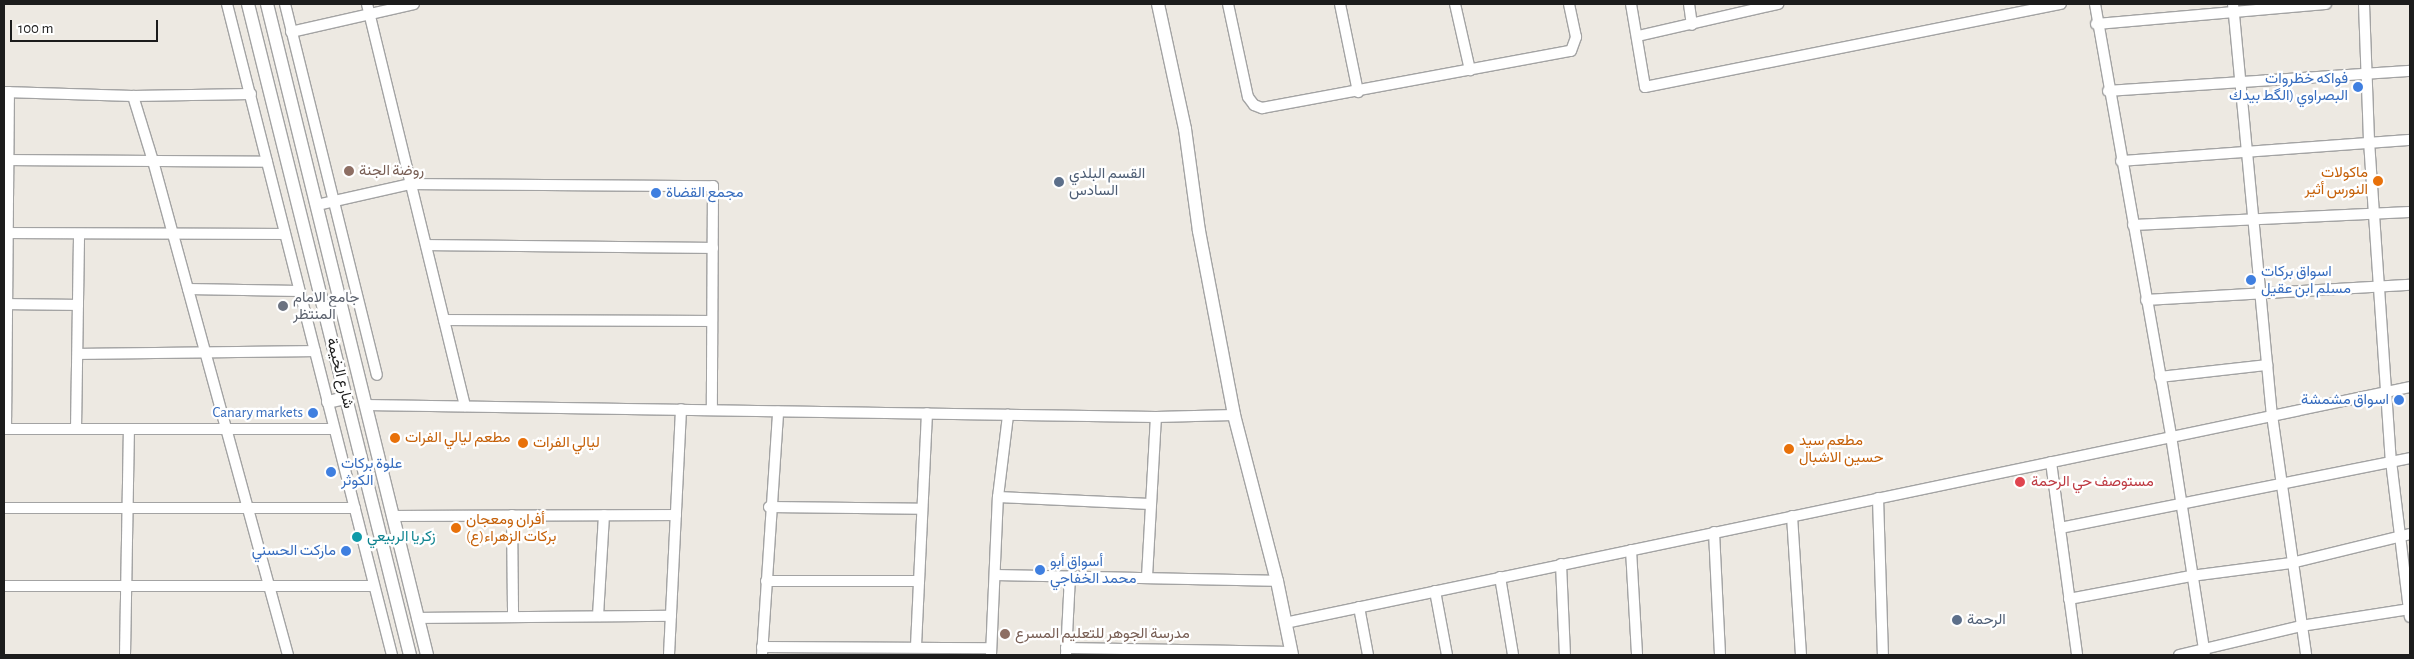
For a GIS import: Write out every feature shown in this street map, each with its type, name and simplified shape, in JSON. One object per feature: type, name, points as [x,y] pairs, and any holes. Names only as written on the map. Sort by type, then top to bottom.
[{"type":"street","points":[[227,4],[392,655]]},
{"type":"street","name":"شارع الخيمة","points":[[267,4],[426,655]]},
{"type":"street","points":[[285,4],[377,375]]},
{"type":"street","points":[[367,4],[465,406]]},
{"type":"street","points":[[292,32],[414,4]]},
{"type":"street","points":[[1070,576],[1066,652],[1292,654],[1277,581],[1234,414],[1199,231],[1186,129],[1158,4]]},
{"type":"street","points":[[1228,4],[1248,97],[1254,105],[1275,107],[1571,51],[1576,37],[1569,4]]},
{"type":"street","points":[[1340,4],[1358,92]]},
{"type":"street","points":[[1455,4],[1470,70]]},
{"type":"street","points":[[1631,4],[1638,36],[1645,87],[2061,4]]},
{"type":"street","points":[[1689,4],[1692,25]]},
{"type":"street","points":[[1638,36],[1778,4]]},
{"type":"street","points":[[2094,4],[2096,24],[2171,436],[2190,576],[2204,652]]},
{"type":"street","points":[[2096,24],[2233,8],[2326,4]]},
{"type":"street","points":[[2179,655],[2204,652],[2301,626],[2410,612],[2406,534],[2391,461],[2369,141],[2364,4]]},
{"type":"street","name":"شارع الخيمة","points":[[250,5],[410,655]]},
{"type":"street","points":[[2233,8],[2272,415],[2291,563],[2306,655]]},
{"type":"street","points":[[2108,91],[2366,72],[2410,71]]},
{"type":"street","points":[[251,94],[133,96],[6,92],[8,160],[4,353],[5,429],[334,428]]},
{"type":"street","points":[[133,96],[153,161],[205,350],[248,509],[266,584],[288,655]]},
{"type":"street","points":[[2121,161],[2369,141],[2410,140]]},
{"type":"street","points":[[8,160],[267,162]]},
{"type":"street","points":[[317,205],[410,184],[713,186],[712,410]]},
{"type":"street","points":[[2133,225],[2410,212]]},
{"type":"street","points":[[7,233],[285,234]]},
{"type":"street","points":[[76,430],[79,234]]},
{"type":"street","points":[[426,245],[712,248]]},
{"type":"street","points":[[2146,300],[2410,286]]},
{"type":"street","points":[[188,290],[300,291]]},
{"type":"street","points":[[6,304],[78,305]]},
{"type":"street","points":[[444,320],[712,321]]},
{"type":"street","points":[[78,354],[205,350],[315,351]]},
{"type":"street","points":[[2160,377],[2267,365]]},
{"type":"street","points":[[1286,622],[2410,387]]},
{"type":"street","points":[[328,402],[346,398]]},
{"type":"street","points":[[364,405],[1156,417],[1234,414]]},
{"type":"street","points":[[669,655],[681,410]]},
{"type":"street","points":[[778,412],[769,507],[762,651],[916,646],[991,652],[998,497],[1008,415]]},
{"type":"street","points":[[916,646],[927,413]]},
{"type":"street","points":[[1147,577],[1156,417]]},
{"type":"street","points":[[125,655],[129,430]]},
{"type":"street","points":[[2060,528],[2410,458]]},
{"type":"street","points":[[2051,462],[2077,655]]},
{"type":"street","points":[[998,497],[1150,504]]},
{"type":"street","points":[[1878,498],[1883,655]]},
{"type":"street","points":[[373,506],[384,530],[390,531],[393,521],[512,515],[676,515]]},
{"type":"street","points":[[769,507],[922,509]]},
{"type":"street","points":[[4,508],[354,508]]},
{"type":"street","points":[[512,515],[513,617]]},
{"type":"street","points":[[598,616],[604,515]]},
{"type":"street","points":[[1792,516],[1801,655]]},
{"type":"street","points":[[1714,532],[1720,655]]},
{"type":"street","points":[[2069,598],[2190,576],[2291,563],[2406,534]]},
{"type":"street","points":[[1631,550],[1637,655]]},
{"type":"street","points":[[1561,564],[1565,655]]},
{"type":"street","points":[[390,574],[393,568],[401,570],[412,599]]},
{"type":"street","points":[[995,575],[1277,581]]},
{"type":"street","points":[[1500,577],[1513,655]]},
{"type":"street","points":[[766,580],[918,581]]},
{"type":"street","points":[[4,586],[266,584],[373,586]]},
{"type":"street","points":[[1435,591],[1447,655]]},
{"type":"street","points":[[1359,607],[1368,655]]},
{"type":"street","points":[[417,618],[671,616]]},
{"type":"place","name":"فواكه خظروات البصراوي (الگط بيدك","points":[[2358,87]]},
{"type":"place","name":"روضة الجنة","points":[[349,171]]},
{"type":"place","name":"ماكولات النورس أثير","points":[[2378,181]]},
{"type":"place","name":"القسم البلدي السادس","points":[[1059,182]]},
{"type":"place","name":"مجمع القضاة","points":[[656,193]]},
{"type":"place","name":"اسواق بركات مسلم ابن عقيل","points":[[2251,280]]},
{"type":"place","name":"جامع الامام المنتظر","points":[[283,306]]},
{"type":"place","name":"اسواق مشمشة","points":[[2399,400]]},
{"type":"place","name":"Canary markets","points":[[313,413]]},
{"type":"place","name":"مطعم ليالي الفرات","points":[[395,438]]},
{"type":"place","name":"ليالي الفرات","points":[[523,443]]},
{"type":"place","name":"مطعم سيد حسين الاشبال","points":[[1789,449]]},
{"type":"place","name":"علوة بركات الكوثر","points":[[331,472]]},
{"type":"place","name":"مستوصف حي الرحمة","points":[[2020,482]]},
{"type":"place","name":"أفران ومعجان بركات الزهراء(ع)","points":[[456,528]]},
{"type":"place","name":"زكريا الربيعي","points":[[357,537]]},
{"type":"place","name":"ماركت الحسني","points":[[346,551]]},
{"type":"place","name":"أسواق أبو محمد الخفاجي","points":[[1040,570]]},
{"type":"place","name":"الرحمة","points":[[1957,620]]},
{"type":"place","name":"مدرسة الجوهر للتعليم المسرع","points":[[1005,634]]}]
